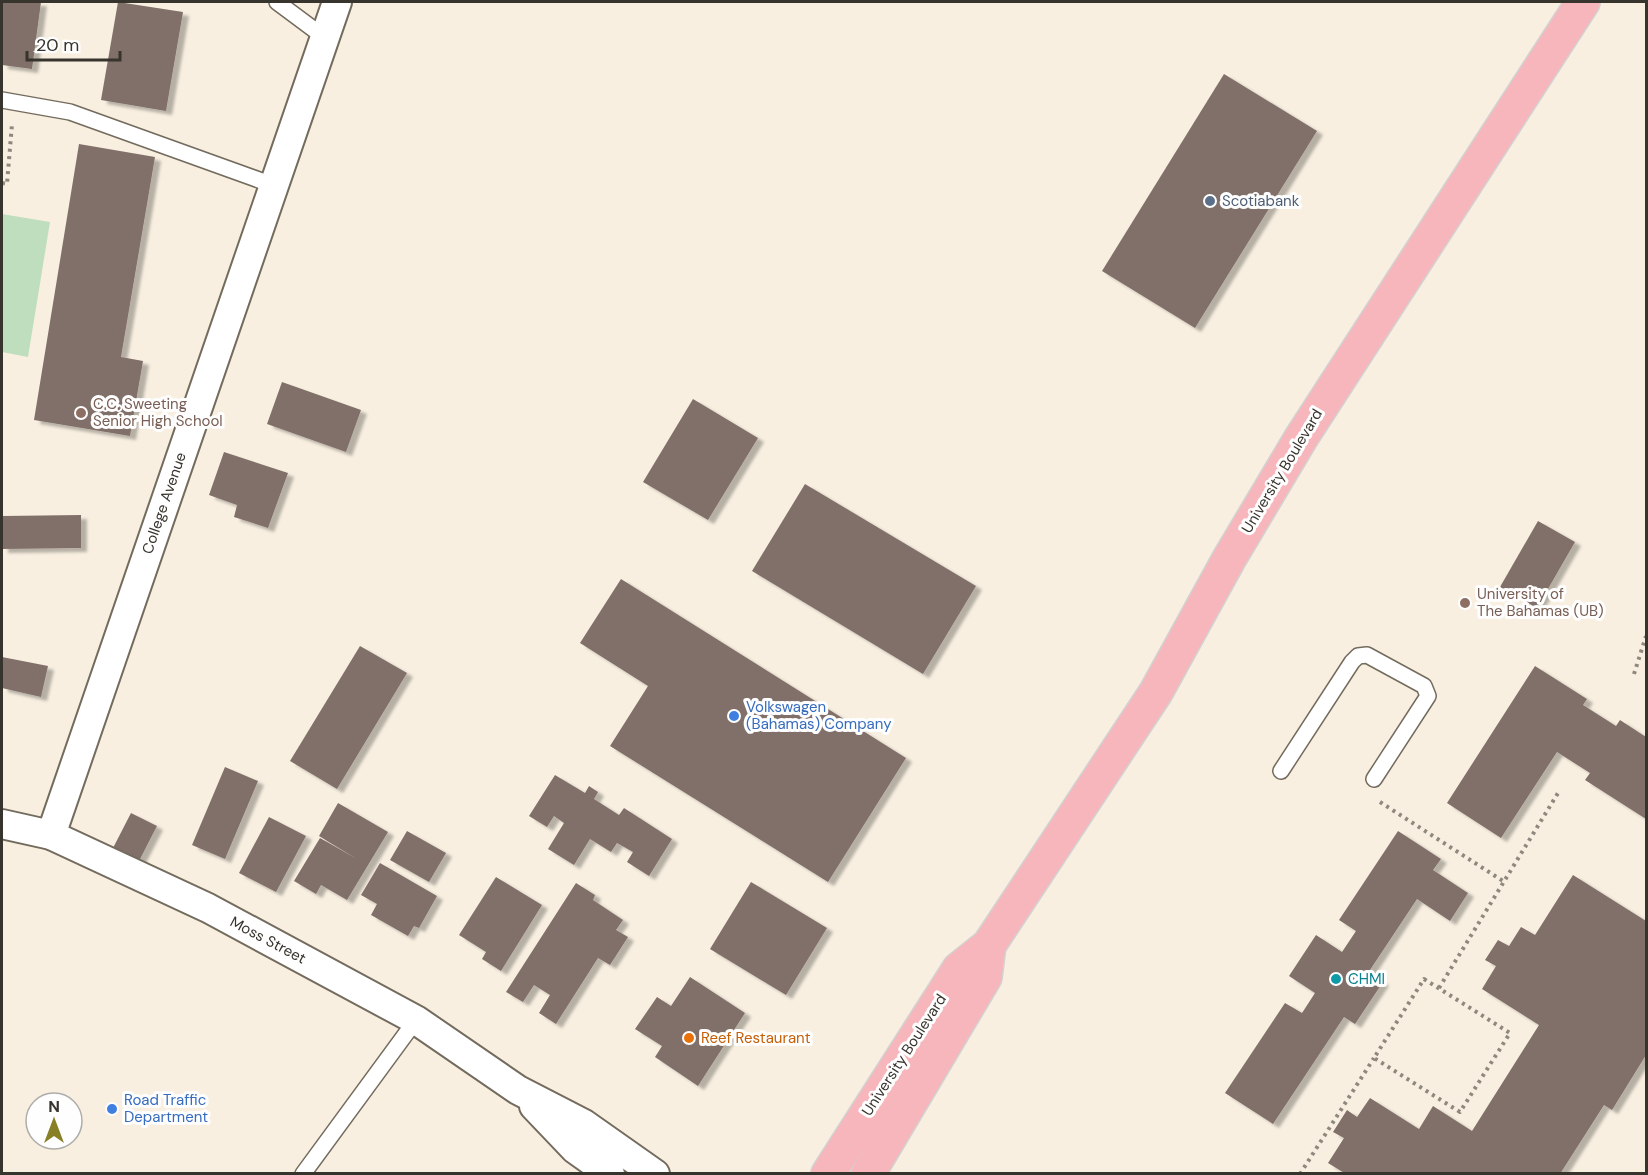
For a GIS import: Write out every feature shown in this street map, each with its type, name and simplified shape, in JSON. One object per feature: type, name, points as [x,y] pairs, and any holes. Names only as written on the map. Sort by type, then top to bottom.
[{"type":"main road","name":"University Boulevard","points":[[828,1173],[959,969],[989,945],[1156,693],[1229,559],[1300,438],[1583,2]]},
{"type":"main road","name":"University Boulevard","points":[[868,1173],[985,977],[989,945]]},
{"type":"street","name":"College Avenue","points":[[51,836],[337,2]]},
{"type":"street","name":"Moss Street","points":[[2,824],[51,836],[208,908],[416,1020],[518,1090],[584,1124],[655,1173]]},
{"type":"street","name":"Moss Street","points":[[518,1090],[575,1149],[610,1173]]},
{"type":"lane","points":[[277,2],[324,37]]},
{"type":"lane","points":[[8,101],[70,112],[273,185]]},
{"type":"lane","points":[[1281,771],[1352,662],[1358,656],[1367,655],[1424,686],[1428,696],[1427,701],[1374,779]]},
{"type":"lane","points":[[303,1173],[416,1020]]},
{"type":"path","points":[[2,183],[7,184],[8,101]]},
{"type":"path","points":[[1634,674],[1647,636]]},
{"type":"path","points":[[1374,779],[1365,793],[1503,881]]},
{"type":"path","points":[[1439,988],[1558,793]]},
{"type":"path","points":[[1300,1173],[1424,979],[1510,1033],[1460,1112],[1374,1058]]},
{"type":"green space","points":[[2,214],[50,222],[28,357],[2,352]]},
{"type":"building","points":[[2,2],[41,2],[32,69],[2,65]]},
{"type":"building","points":[[118,2],[183,12],[166,111],[101,100]]},
{"type":"building","name":"Scotiabank","points":[[1224,74],[1317,131],[1195,328],[1102,271]]},
{"type":"building","points":[[79,144],[155,157],[121,357],[143,361],[130,436],[34,420]]},
{"type":"building","points":[[282,382],[361,410],[346,452],[267,424]]},
{"type":"building","points":[[693,399],[758,438],[708,520],[643,482]]},
{"type":"building","points":[[224,452],[288,473],[268,528],[234,517],[237,505],[209,495]]},
{"type":"building","points":[[805,484],[976,586],[923,674],[752,571]]},
{"type":"building","points":[[81,515],[81,548],[2,549],[2,516]]},
{"type":"building","points":[[1538,521],[1575,542],[1537,608],[1500,587]]},
{"type":"building","name":"Volkswagen (Bahamas) Company","points":[[621,579],[906,758],[828,882],[610,746],[648,686],[580,643]]},
{"type":"building","points":[[360,646],[407,673],[337,789],[290,761]]},
{"type":"building","points":[[2,657],[48,666],[41,697],[2,688]]},
{"type":"building","points":[[1535,666],[1587,699],[1583,705],[1616,726],[1620,720],[1646,737],[1646,819],[1585,780],[1590,773],[1557,752],[1501,838],[1447,803]]},
{"type":"building","points":[[225,767],[258,781],[225,859],[192,845]]},
{"type":"building","points":[[555,775],[585,793],[589,786],[598,792],[594,799],[619,815],[624,808],[672,839],[649,876],[627,862],[633,852],[617,843],[611,852],[590,839],[574,865],[548,849],[564,823],[554,816],[547,827],[529,816]]},
{"type":"building","points":[[338,803],[388,832],[347,900],[321,885],[316,894],[294,881],[320,838],[357,859],[319,836]]},
{"type":"building","points":[[131,813],[157,826],[139,861],[113,848]]},
{"type":"building","points":[[269,817],[306,836],[276,892],[239,873]]},
{"type":"building","points":[[407,831],[446,853],[429,882],[390,860]]},
{"type":"building","name":"CHMI","points":[[1398,831],[1441,859],[1433,870],[1468,893],[1450,921],[1417,899],[1368,973],[1383,982],[1355,1024],[1344,1017],[1273,1124],[1225,1093],[1285,1003],[1302,1013],[1315,993],[1289,976],[1316,935],[1342,952],[1356,931],[1339,920]]},
{"type":"building","points":[[380,863],[437,896],[419,928],[414,926],[408,936],[371,915],[377,904],[361,895]]},
{"type":"building","points":[[1573,875],[1646,921],[1646,1055],[1612,1110],[1604,1105],[1560,1174],[1346,1174],[1328,1163],[1344,1138],[1333,1132],[1347,1110],[1357,1117],[1370,1098],[1419,1129],[1433,1106],[1472,1131],[1539,1025],[1482,989],[1496,966],[1485,960],[1498,940],[1509,946],[1521,927],[1535,935]]},
{"type":"building","points":[[496,877],[542,905],[501,971],[482,959],[486,952],[459,935]]},
{"type":"building","points":[[751,882],[827,928],[786,995],[710,949]]},
{"type":"building","points":[[576,883],[595,895],[593,900],[623,920],[616,930],[628,937],[610,965],[598,958],[556,1024],[539,1013],[550,995],[534,985],[523,1002],[506,992]]},
{"type":"building","name":"Reef Restaurant","points":[[690,977],[745,1013],[698,1086],[655,1057],[662,1046],[635,1029],[657,997],[671,1006]]},
{"type":"place","name":"Scotiabank","points":[[1210,201]]},
{"type":"place","name":"C.C. Sweeting Senior High School","points":[[81,413]]},
{"type":"place","name":"University of The Bahamas (UB)","points":[[1465,603]]},
{"type":"place","name":"Volkswagen (Bahamas) Company","points":[[734,716]]},
{"type":"place","name":"CHMI","points":[[1336,979]]},
{"type":"place","name":"Reef Restaurant","points":[[689,1038]]},
{"type":"place","name":"Road Traffic Department","points":[[112,1109]]}]
